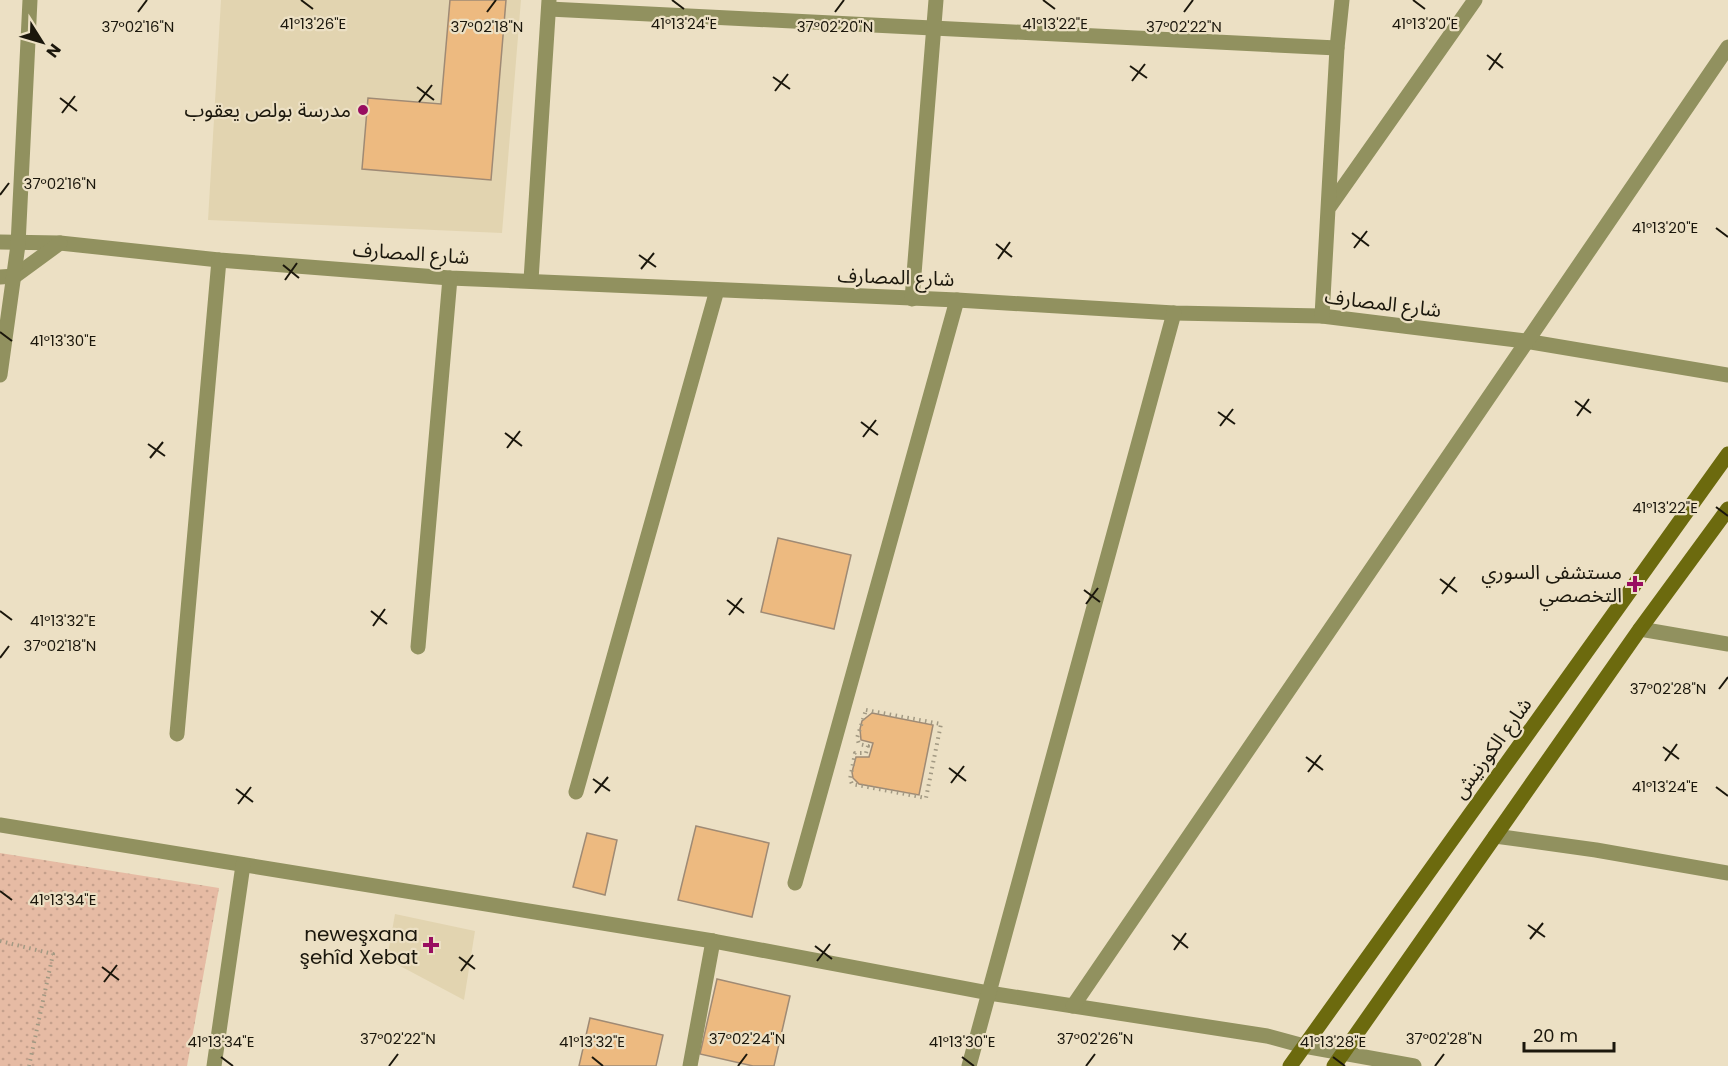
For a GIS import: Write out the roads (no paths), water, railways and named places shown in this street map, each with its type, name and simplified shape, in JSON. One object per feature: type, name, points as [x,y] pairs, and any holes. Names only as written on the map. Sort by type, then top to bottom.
[{"type":"street","points":[[0,375],[7,276],[18,244],[30,0]]},
{"type":"street","points":[[912,299],[936,0]]},
{"type":"street","points":[[1322,316],[1330,206],[1337,48],[1342,0]]},
{"type":"street","points":[[1330,206],[1475,0]]},
{"type":"street","points":[[531,280],[549,5],[934,28],[1337,48]]},
{"type":"street","points":[[1073,1006],[1525,341],[1728,47]]},
{"type":"street","name":"شارع المصارف","points":[[0,242],[60,243],[219,260],[450,278],[957,300],[1174,313],[1322,316],[1525,341],[1728,375]]},
{"type":"street","points":[[7,276],[60,243]]},
{"type":"street","points":[[177,734],[219,260]]},
{"type":"street","points":[[418,647],[450,278]]},
{"type":"street","points":[[576,792],[717,290]]},
{"type":"street","points":[[795,883],[957,300]]},
{"type":"street","points":[[969,1066],[1174,313]]},
{"type":"street","name":"شارع الكورنيش","points":[[1290,1066],[1728,454]]},
{"type":"street","points":[[1339,1060],[1640,629],[1728,509]]},
{"type":"street","points":[[1640,629],[1728,644]]},
{"type":"street","points":[[0,825],[713,941],[989,993],[1267,1036],[1304,1046],[1339,1060],[1414,1066]]},
{"type":"street","points":[[1495,836],[1596,850],[1728,873]]},
{"type":"street","points":[[214,1066],[243,865]]},
{"type":"street","points":[[690,1066],[713,941]]},
{"type":"place","name":"مدرسة بولص يعقوب","points":[[363,110]]},
{"type":"place","name":"مستشفى السوري التخصصي","points":[[1635,584]]},
{"type":"place","name":"neweşxana şehîd Xebat","points":[[431,945]]}]
